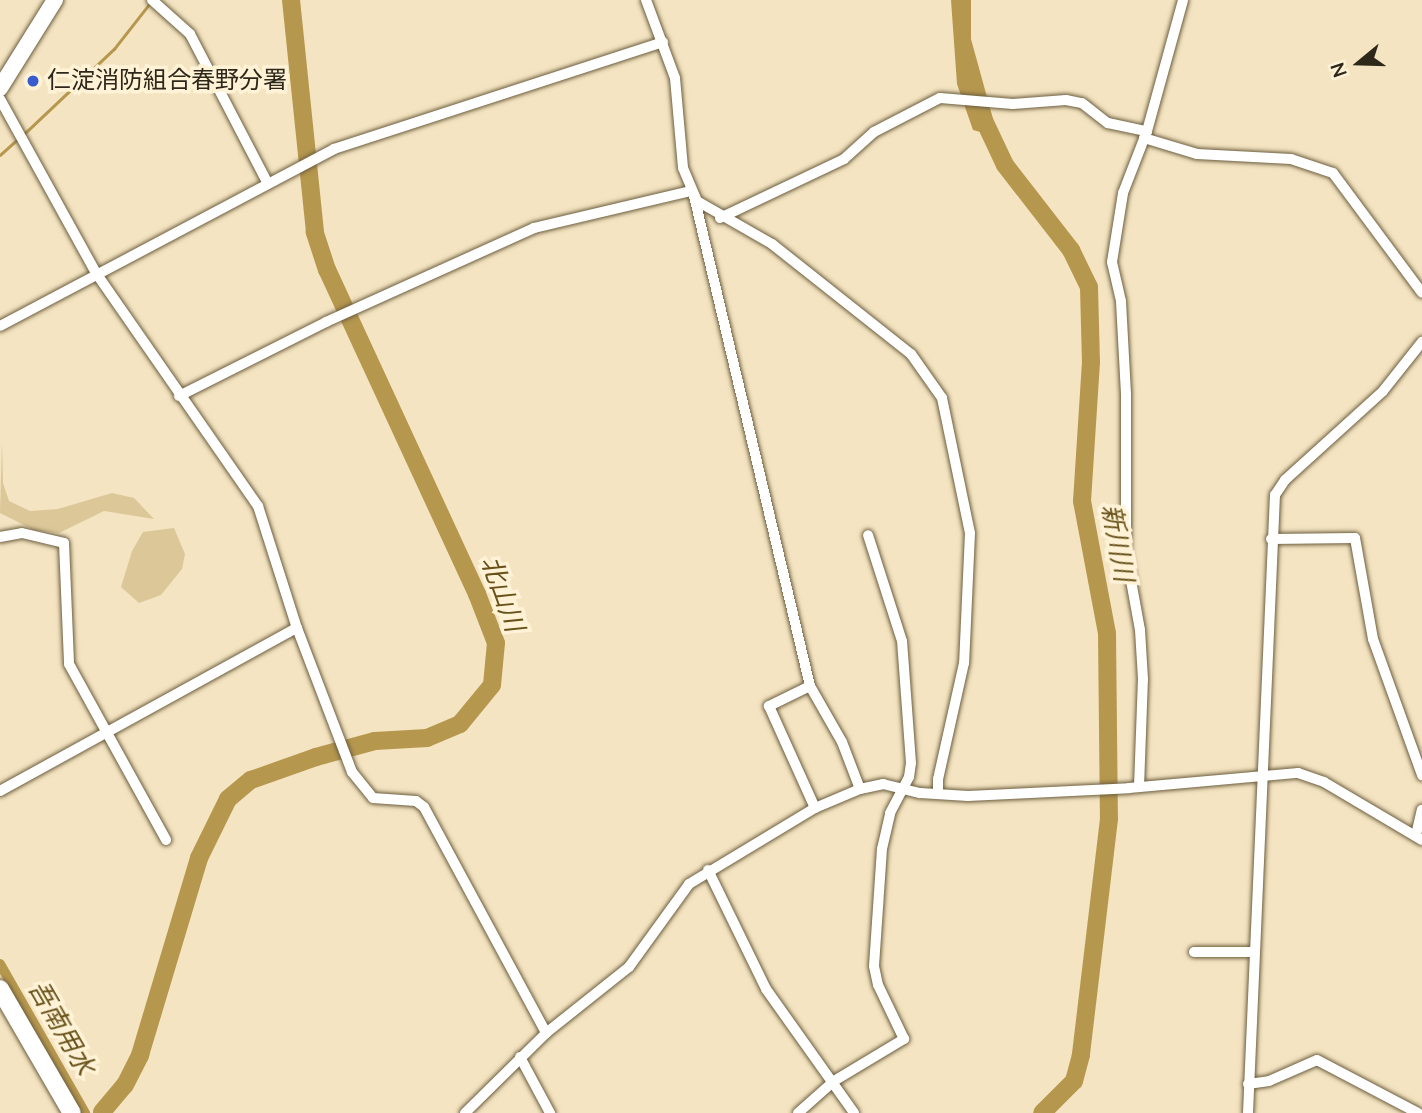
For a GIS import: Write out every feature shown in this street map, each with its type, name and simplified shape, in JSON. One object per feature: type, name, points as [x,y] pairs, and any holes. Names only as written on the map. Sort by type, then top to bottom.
[{"type":"main road","points":[[0,88],[55,0]]},
{"type":"main road","points":[[0,989],[65,1111]]},
{"type":"street","points":[[152,0],[190,34],[267,182]]},
{"type":"street","points":[[646,0],[663,43],[679,99],[683,169],[692,194],[810,686],[842,742],[860,789]]},
{"type":"street","points":[[1134,788],[1143,679],[1140,629],[1126,553],[1126,394],[1121,301],[1112,262],[1123,193],[1145,135],[1183,0]]},
{"type":"street","points":[[0,326],[267,182],[334,149],[663,43]]},
{"type":"street","points":[[0,99],[96,273],[258,506],[298,628],[352,772],[373,798],[416,801],[424,807],[546,1033]]},
{"type":"street","points":[[720,218],[844,159],[874,132],[914,109],[947,99],[1013,104],[1066,100],[1082,103],[1108,124],[1197,154],[1291,159],[1333,173],[1422,293]]},
{"type":"street","points":[[692,194],[720,218],[772,243],[911,354],[942,398],[970,533],[964,663],[938,779],[939,794]]},
{"type":"street","points":[[179,396],[326,322],[534,228],[692,194]]},
{"type":"street","points":[[1248,1113],[1252,952],[1270,539],[1275,495],[1285,481],[1383,391],[1422,342]]},
{"type":"street","points":[[0,537],[22,533],[64,544],[68,659],[166,840]]},
{"type":"street","points":[[797,1113],[834,1081],[904,1039],[878,985],[874,966],[882,849],[890,813],[911,763],[902,641],[868,535]]},
{"type":"street","points":[[1270,539],[1355,538],[1373,639],[1422,775]]},
{"type":"street","points":[[0,791],[298,628]]},
{"type":"street","points":[[810,686],[769,706],[815,808]]},
{"type":"street","points":[[465,1113],[546,1033],[619,977],[656,934],[689,884],[708,870],[815,808],[860,789],[903,786],[939,794],[1086,790],[1134,788],[1260,775],[1309,775],[1419,837],[1422,810]]},
{"type":"street","points":[[708,870],[766,989],[834,1081],[853,1113]]},
{"type":"street","points":[[1194,952],[1252,952]]},
{"type":"street","points":[[520,1057],[550,1113]]},
{"type":"street","points":[[1248,1084],[1269,1081],[1317,1060],[1418,1113]]},
{"type":"shaded area","points":[[951,0],[971,0],[971,39],[998,137],[973,130],[957,84]]},
{"type":"shaded area","points":[[2,443],[3,483],[9,501],[30,511],[58,509],[112,493],[134,498],[154,519],[104,511],[59,533],[34,530],[0,513]]},
{"type":"shaded area","points":[[174,528],[185,554],[182,569],[161,595],[139,603],[121,587],[132,551],[143,532]]},
{"type":"waterway","name":"北山川","points":[[102,1112],[125,1085],[140,1055],[199,858],[228,799],[251,780],[316,757],[375,741],[427,738],[460,724],[492,685],[496,643],[477,594],[327,270],[315,232],[291,0]]},
{"type":"waterway","points":[[24,134],[114,49],[150,3]]},
{"type":"waterway","name":"新川川","points":[[981,114],[1005,165],[1071,250],[1089,287],[1091,362],[1082,501],[1107,633],[1109,819],[1081,1055],[1074,1081],[1042,1113]]},
{"type":"waterway","points":[[0,155],[19,138]]},
{"type":"waterway","name":"吾南用水","points":[[0,964],[85,1113]]},
{"type":"place","name":"仁淀消防組合春野分署","points":[[33,81]]}]
